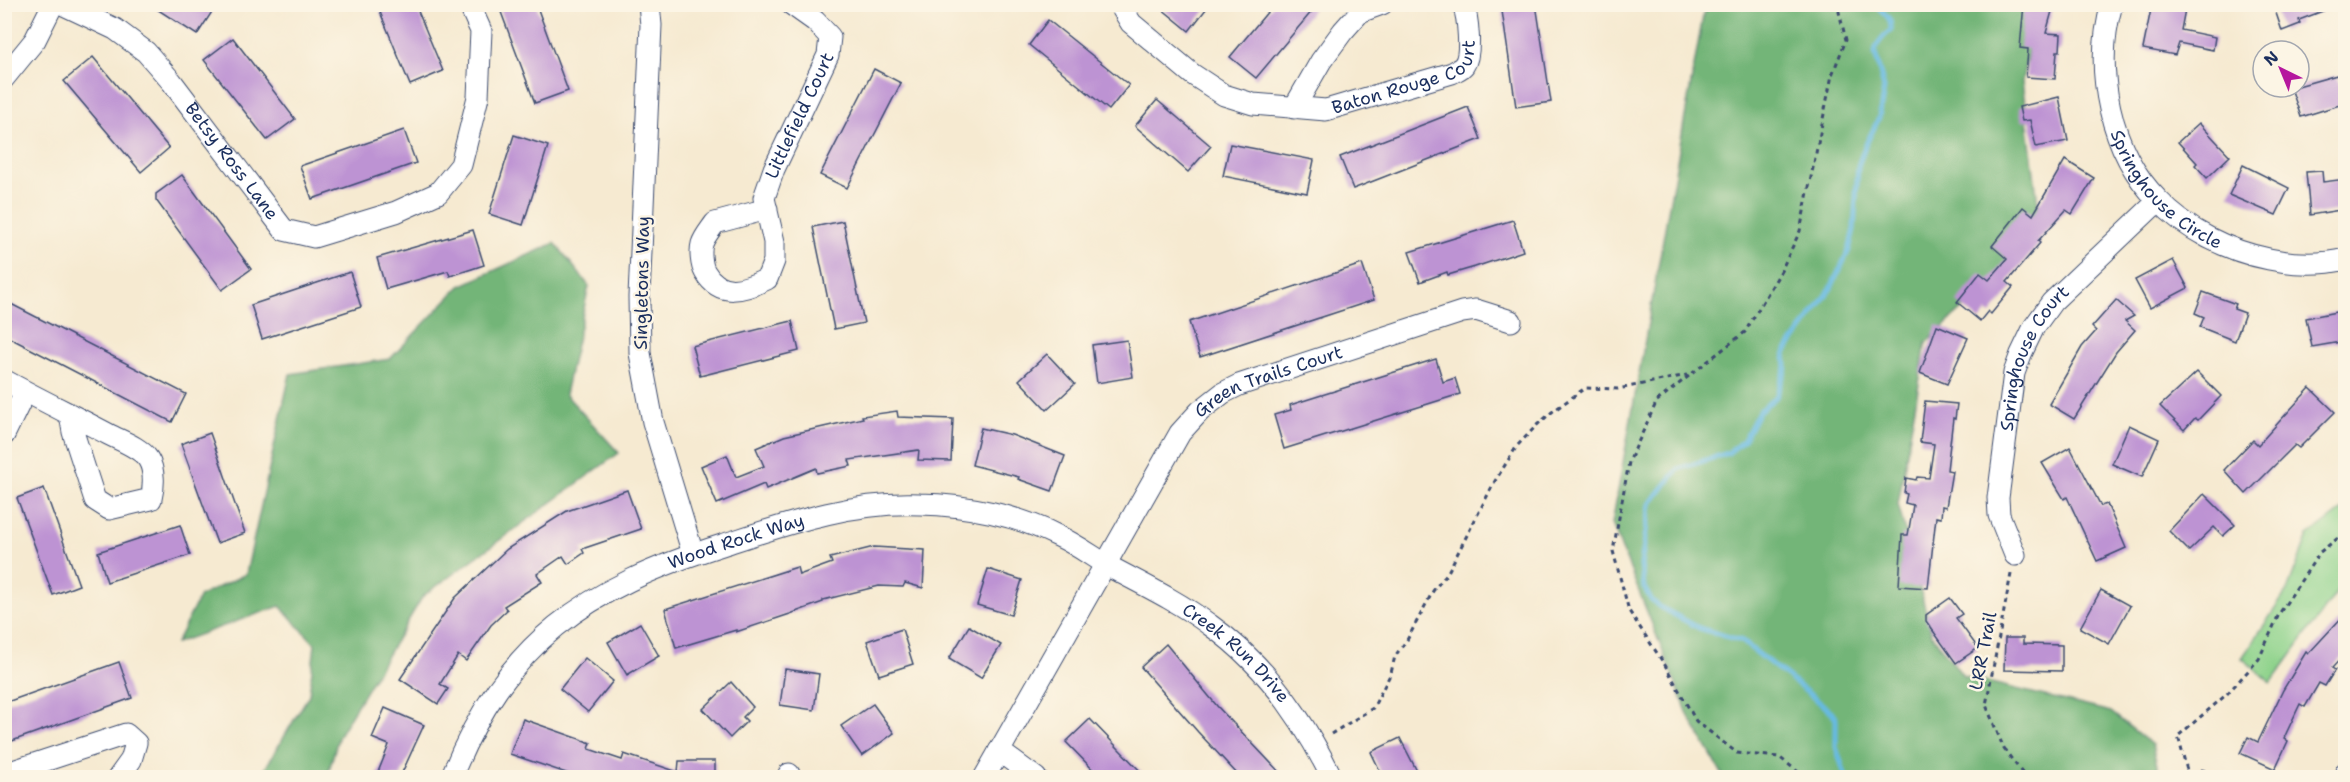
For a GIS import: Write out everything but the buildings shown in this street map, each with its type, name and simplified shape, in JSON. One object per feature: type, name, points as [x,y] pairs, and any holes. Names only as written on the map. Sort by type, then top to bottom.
[{"type":"street","points":[[4,78],[35,40],[53,4]]},
{"type":"street","name":"Betsy Ross Lane","points":[[62,4],[115,29],[146,52],[172,82],[284,230],[314,237],[396,212],[438,193],[461,165],[479,86],[481,31],[469,4]]},
{"type":"street","name":"Singletons Way","points":[[649,4],[651,25],[639,297],[640,353],[653,422],[693,554]]},
{"type":"street","name":"Littlefield Court","points":[[767,209],[764,198],[774,169],[828,56],[830,37],[815,21],[791,4]]},
{"type":"street","name":"Baton Rouge Court","points":[[1123,4],[1122,8],[1131,23],[1174,60],[1224,95],[1253,104],[1326,110],[1452,73],[1463,66],[1469,54],[1466,11],[1463,4]]},
{"type":"street","name":"Baton Rouge Court","points":[[1294,108],[1349,24],[1360,12],[1382,4]]},
{"type":"street","name":"Springhouse Circle","points":[[2112,4],[2107,23],[2104,58],[2110,109],[2130,160],[2158,201],[2200,232],[2253,256],[2314,263],[2346,259]]},
{"type":"street","name":"Springhouse Court","points":[[2015,555],[1999,515],[1998,498],[2010,396],[2021,354],[2034,327],[2052,302],[2158,201]]},
{"type":"street","name":"Green Trails Court","points":[[984,777],[1180,433],[1200,411],[1223,393],[1257,378],[1462,312],[1476,310],[1510,321]]},
{"type":"street","points":[[4,380],[25,392],[70,414],[138,450],[148,459],[155,486],[151,499],[109,509],[95,500],[70,414]]},
{"type":"street","points":[[4,435],[25,392]]},
{"type":"street","name":"Wood Rock Way","points":[[451,777],[466,741],[486,704],[512,669],[542,638],[576,610],[612,588],[693,554],[805,519],[852,508],[919,504],[972,510],[1014,519],[1058,536],[1105,564]]},
{"type":"street","name":"Creek Run Drive","points":[[1105,564],[1211,625],[1249,658],[1280,691],[1332,777]]},
{"type":"street","points":[[4,774],[126,734],[136,743],[131,760],[118,777]]},
{"type":"street","points":[[999,751],[1035,777]]},
{"type":"street","points":[[2344,777],[2346,772]]},
{"type":"path","points":[[1806,777],[1779,757],[1737,753],[1696,721],[1665,665],[1629,611],[1613,551],[1629,462],[1657,401],[1745,332],[1781,271],[1800,231],[1832,75],[1846,40],[1837,4]]},
{"type":"path","points":[[1314,744],[1373,708],[1391,673],[1395,656],[1407,640],[1433,591],[1448,572],[1495,481],[1517,446],[1537,425],[1585,388],[1618,389],[1688,375]]},
{"type":"path","points":[[2189,777],[2178,736],[2226,695],[2259,659],[2279,614],[2320,552],[2346,532]]},
{"type":"path","name":"LRR Trail","points":[[2015,555],[1986,705],[2004,748],[2026,777]]},
{"type":"path","points":[[2196,777],[2201,770],[2242,777]]},
{"type":"green space","points":[[1705,5],[2038,5],[2022,81],[2042,235],[1926,343],[1898,504],[1932,635],[1963,676],[2111,712],[2152,745],[2160,777],[1724,777],[1689,717],[1612,524]]},
{"type":"green space","points":[[555,243],[589,286],[565,394],[619,453],[423,596],[339,735],[327,777],[260,777],[309,695],[315,644],[280,606],[176,643],[200,596],[246,574],[290,374],[390,359],[460,286]]},
{"type":"green space","points":[[2345,508],[2345,581],[2271,683],[2242,658],[2287,591],[2308,536]]},
{"type":"waterway","points":[[1846,778],[1836,747],[1836,720],[1832,712],[1742,641],[1699,628],[1660,607],[1651,600],[1644,587],[1641,565],[1650,504],[1678,469],[1728,453],[1744,440],[1759,411],[1776,397],[1786,368],[1785,353],[1831,288],[1849,250],[1854,229],[1858,166],[1879,118],[1884,88],[1875,53],[1880,40],[1891,30],[1888,18],[1874,4]]}]
